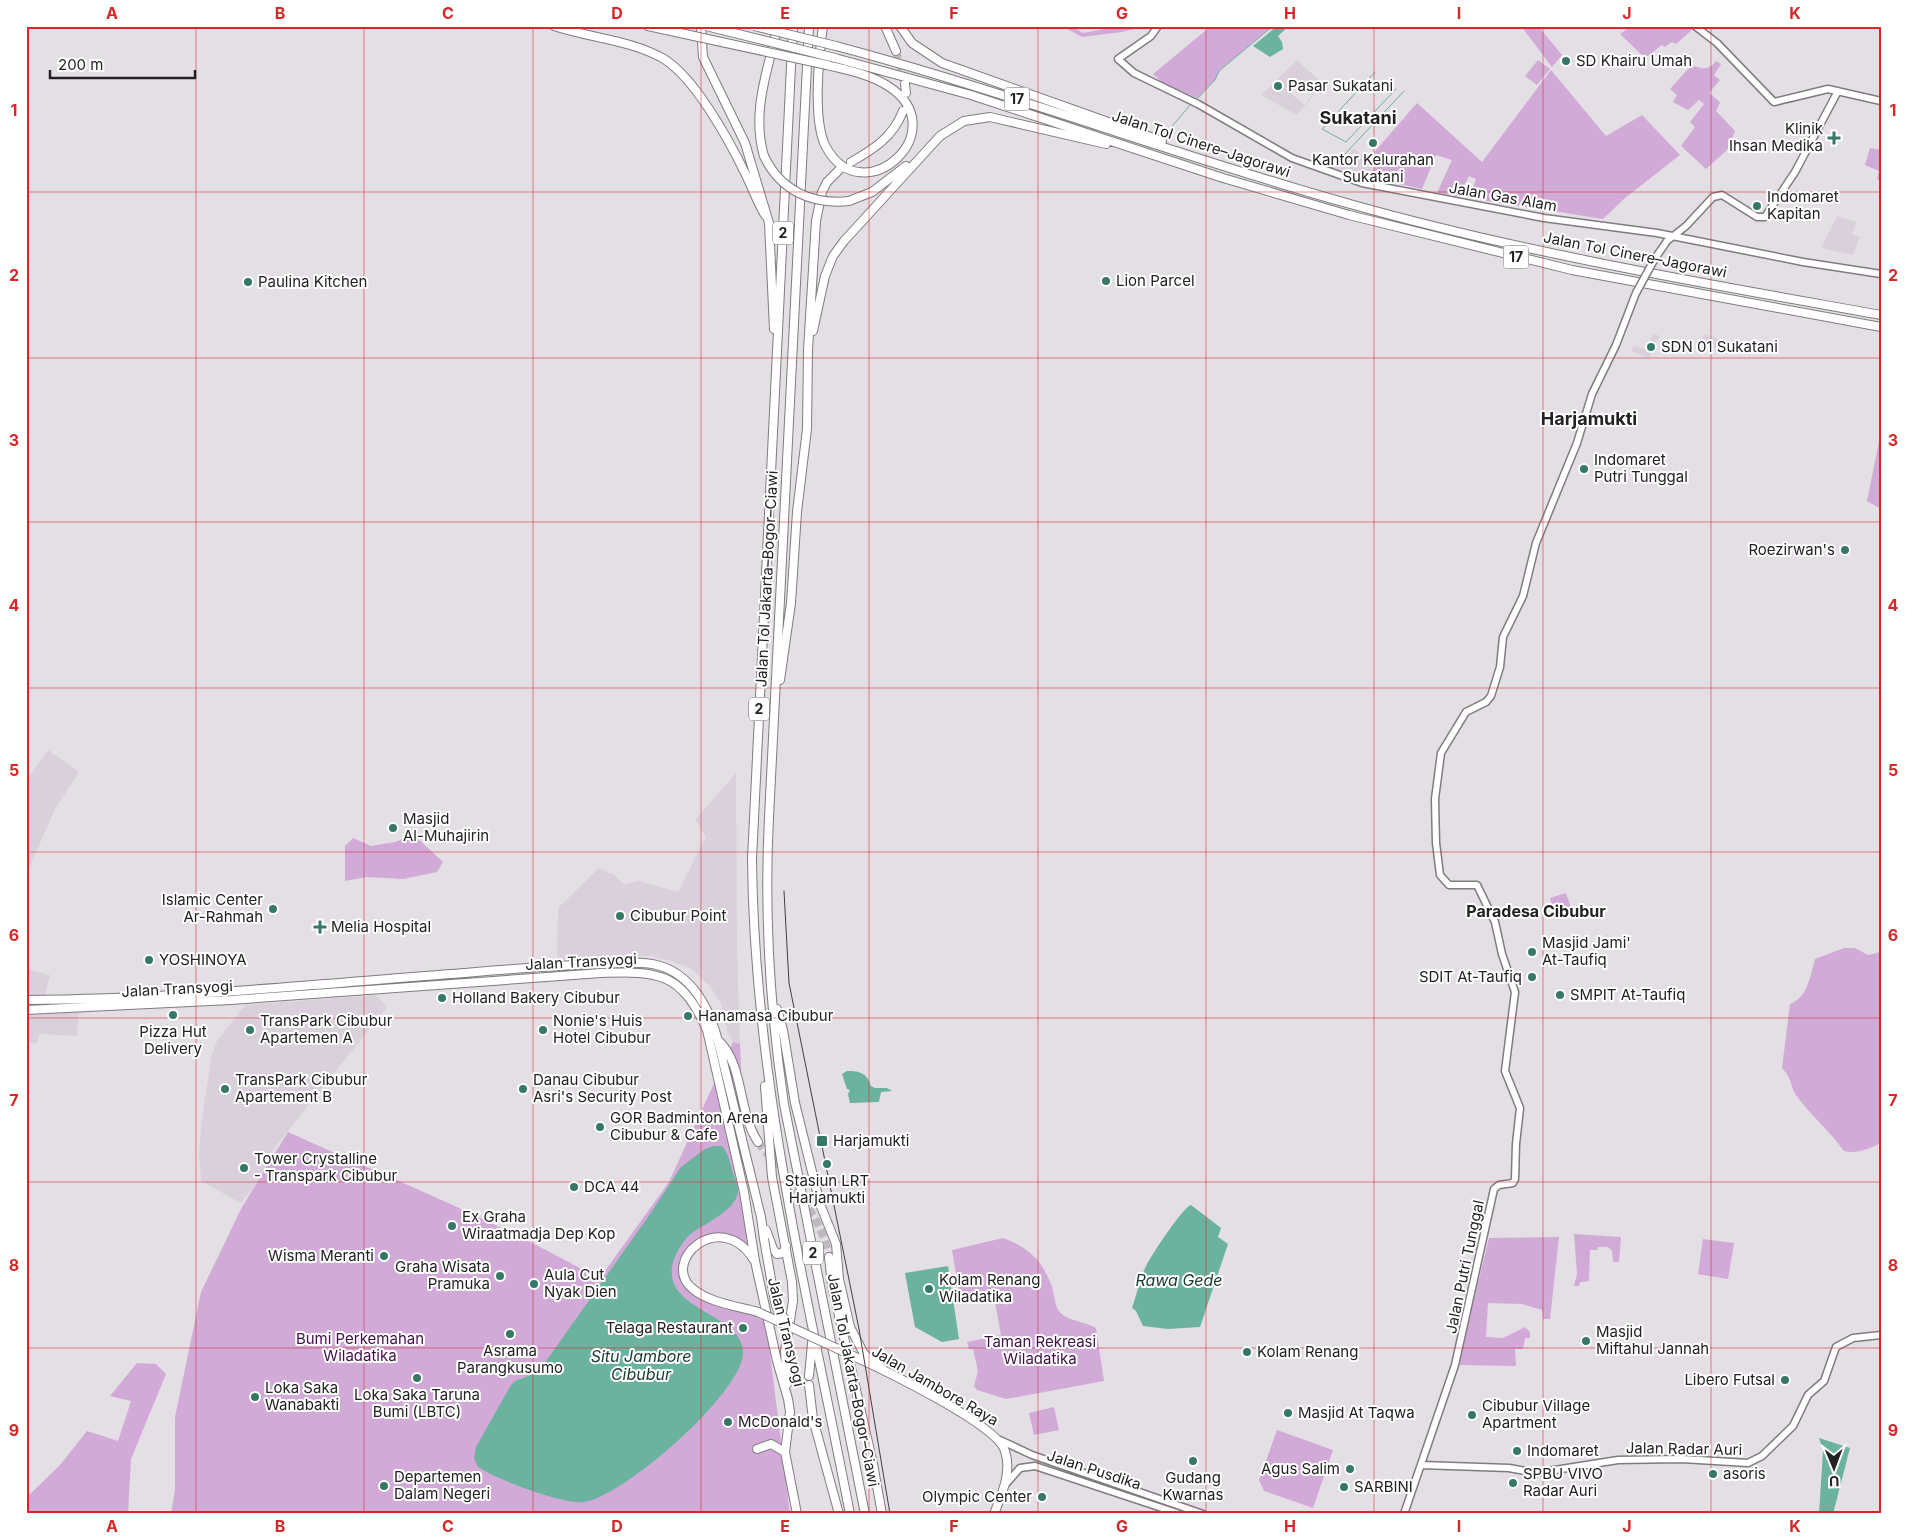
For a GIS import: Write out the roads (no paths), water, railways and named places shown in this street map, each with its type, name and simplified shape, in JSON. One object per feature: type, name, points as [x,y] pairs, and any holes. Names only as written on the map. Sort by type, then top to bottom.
[{"type":"highway","points":[[554,26],[576,34],[631,45],[664,59],[681,73],[694,87],[737,158],[769,223]]},
{"type":"highway","points":[[648,26],[694,36],[826,66],[863,75],[882,82],[903,100],[910,114],[912,129],[906,149],[893,163],[876,171],[857,170],[839,162],[826,146],[821,135],[818,111],[823,26]]},
{"type":"highway","points":[[701,26],[703,57],[744,144],[769,223],[776,361]]},
{"type":"highway","name":"17","points":[[706,26],[835,58],[971,95],[1158,157]]},
{"type":"highway","name":"Jalan Tol Cinere–Jagorawi","points":[[754,26],[836,46],[974,85],[1195,157],[1351,204],[1504,243],[1609,265],[1881,315]]},
{"type":"highway","points":[[778,26],[759,108],[759,133],[764,156],[776,176],[797,193],[822,202],[849,201],[872,192],[924,152],[953,126],[970,119],[990,117],[1158,157]]},
{"type":"highway","name":"Jalan Tol Jakarta–Bogor–Ciawi","points":[[793,26],[752,859],[754,945],[764,1056],[789,1208],[814,1325],[850,1514]]},
{"type":"highway","name":"Jalan Tol Jakarta–Bogor–Ciawi","points":[[809,26],[767,866],[772,991],[784,1104],[865,1514]]},
{"type":"highway","points":[[885,26],[896,51]]},
{"type":"highway","points":[[901,28],[917,48],[942,62],[1166,143],[1195,157]]},
{"type":"highway","points":[[905,84],[906,93]]},
{"type":"highway","points":[[851,162],[876,147],[889,136],[903,111]]},
{"type":"highway","points":[[808,350],[820,295],[833,256],[844,241],[924,152]]},
{"type":"highway","name":"Jalan Tol Cinere–Jagorawi","points":[[1158,157],[1334,211],[1529,260],[1648,285],[1881,326]]},
{"type":"highway","points":[[775,705],[784,658],[794,573],[796,512],[807,429],[808,350],[818,206],[827,182],[840,169]]},
{"type":"highway","name":"Jalan Transyogi","points":[[26,1000],[129,997],[611,963],[658,966],[682,979],[700,997],[710,1013],[718,1040],[755,1261],[777,1360],[788,1398],[790,1412],[785,1452],[797,1514]]},
{"type":"highway","points":[[532,968],[532,978]]},
{"type":"highway","name":"Jalan Transyogi","points":[[26,1010],[320,994],[631,972],[649,972],[663,976],[687,996],[702,1018],[707,1030],[761,1217],[775,1302],[778,1311],[791,1326]]},
{"type":"highway","points":[[319,984],[320,994]]},
{"type":"highway","points":[[772,991],[783,1030],[795,1103],[820,1204],[836,1244],[839,1279],[850,1328],[864,1354],[883,1369]]},
{"type":"highway","points":[[718,1040],[731,1056],[748,1125],[758,1142]]},
{"type":"highway","points":[[764,1056],[766,1120],[772,1176],[786,1246],[794,1301],[785,1351],[788,1398]]},
{"type":"highway","points":[[761,1217],[775,1252],[783,1253],[786,1246]]},
{"type":"highway","name":"Jalan Jambore Raya","points":[[755,1261],[745,1248],[734,1240],[722,1237],[708,1238],[692,1248],[686,1260],[684,1273],[687,1283],[700,1294],[758,1312],[883,1369],[984,1428],[1000,1440],[1007,1459],[1005,1484]]},
{"type":"highway","points":[[830,1257],[832,1285],[873,1464],[882,1514]]},
{"type":"highway","points":[[809,1376],[814,1325]]},
{"type":"highway","points":[[809,1385],[813,1419],[839,1514]]},
{"type":"highway","points":[[757,1450],[771,1444],[785,1452]]},
{"type":"highway","name":"Jalan Pusdika","points":[[994,1514],[1005,1484]]},
{"type":"street","name":"Jalan Gas Alam","points":[[1158,26],[1151,36],[1118,60],[1134,73],[1195,102],[1282,153],[1344,178],[1393,190],[1544,218],[1674,236],[1817,265],[1881,274]]},
{"type":"street","points":[[1695,26],[1717,42],[1774,102],[1785,101],[1824,90],[1838,91],[1877,100]]},
{"type":"street","name":"Jalan Putri Tunggal","points":[[1404,1514],[1458,1355],[1494,1189],[1513,1183],[1515,1179],[1516,1144],[1520,1114],[1518,1099],[1506,1078],[1505,1072],[1515,993],[1502,954],[1497,928],[1477,885],[1449,885],[1440,876],[1435,826],[1435,799],[1440,756],[1466,712],[1486,702],[1492,696],[1500,667],[1503,637],[1523,596],[1536,543],[1577,443],[1592,394],[1616,346],[1636,293],[1654,260],[1662,247],[1686,226],[1708,200],[1716,196],[1722,195],[1760,218],[1766,217],[1795,172],[1838,91]]},
{"type":"street","name":"Jalan Radar Auri","points":[[1422,1465],[1509,1468],[1536,1473],[1585,1464],[1636,1459],[1698,1459],[1744,1463],[1762,1456],[1793,1426],[1808,1394],[1824,1381],[1836,1347],[1853,1338],[1881,1334]]},
{"type":"street","name":"Jalan Jambore Raya","points":[[1000,1440],[1032,1455],[1203,1514]]},
{"type":"street","name":"Jalan Pusdika","points":[[1005,1484],[1020,1468],[1035,1466],[1180,1514]]},
{"type":"water","points":[[1277,26],[1289,26],[1278,36],[1282,42],[1283,49],[1270,57],[1253,46]]},
{"type":"water","points":[[847,1071],[862,1074],[867,1078],[871,1086],[875,1088],[887,1088],[892,1091],[881,1092],[879,1102],[850,1103],[848,1094],[850,1090],[847,1089],[842,1074]]},
{"type":"water","name":"Situ Jambore Cibubur","points":[[722,1146],[728,1155],[738,1186],[737,1198],[727,1210],[692,1233],[683,1242],[673,1262],[672,1279],[679,1292],[690,1302],[731,1329],[740,1340],[743,1354],[737,1372],[723,1393],[702,1417],[651,1464],[602,1496],[584,1502],[574,1502],[530,1490],[499,1478],[478,1467],[474,1458],[476,1447],[511,1385],[515,1381],[534,1374],[544,1364],[681,1167],[705,1149]]},
{"type":"water","name":"Rawa Gede","points":[[1191,1205],[1221,1228],[1218,1237],[1228,1244],[1200,1327],[1168,1329],[1143,1326],[1136,1311],[1132,1308],[1142,1274],[1168,1231]]},
{"type":"water","name":"Kolam Renang Wiladatika","points":[[948,1266],[959,1339],[942,1342],[915,1327],[905,1273]]},
{"type":"water","points":[[1819,1438],[1850,1448],[1833,1514],[1819,1514],[1823,1451]]},
{"type":"waterway","points":[[1195,101],[1215,80],[1219,71],[1273,26]]},
{"type":"waterway","points":[[1375,72],[1322,129],[1346,142],[1396,89]]},
{"type":"waterway","points":[[1331,169],[1404,91]]},
{"type":"waterway","points":[[1167,132],[1192,103]]},
{"type":"tunnel","points":[[896,51],[905,82]]},
{"type":"tunnel","points":[[758,1142],[810,1210],[825,1240],[829,1257]]},
{"type":"tram line","points":[[784,891],[789,983],[859,1329],[890,1514]]},
{"type":"place","name":"SD Khairu Umah","points":[[1566,61]]},
{"type":"place","name":"Pasar Sukatani","points":[[1278,86]]},
{"type":"place","name":"Klinik Ihsan Medika","points":[[1834,138]]},
{"type":"place","name":"Kantor Kelurahan Sukatani","points":[[1373,143]]},
{"type":"place","name":"Indomaret Kapitan","points":[[1757,206]]},
{"type":"place","name":"Lion Parcel","points":[[1106,281]]},
{"type":"place","name":"Paulina Kitchen","points":[[248,282]]},
{"type":"place","name":"SDN 01 Sukatani","points":[[1651,347]]},
{"type":"place","name":"Indomaret Putri Tunggal","points":[[1584,469]]},
{"type":"place","name":"Roezirwan's","points":[[1845,550]]},
{"type":"place","name":"Masjid Al-Muhajirin","points":[[393,828]]},
{"type":"place","name":"Islamic Center Ar-Rahmah","points":[[273,909]]},
{"type":"place","name":"Cibubur Point","points":[[620,916]]},
{"type":"place","name":"Melia Hospital","points":[[320,927]]},
{"type":"place","name":"Masjid Jami' At-Taufiq","points":[[1532,952]]},
{"type":"place","name":"YOSHINOYA","points":[[149,960]]},
{"type":"place","name":"SDIT At-Taufiq","points":[[1532,977]]},
{"type":"place","name":"SMPIT At-Taufiq","points":[[1560,995]]},
{"type":"place","name":"Holland Bakery Cibubur","points":[[442,998]]},
{"type":"place","name":"Pizza Hut Delivery","points":[[173,1015]]},
{"type":"place","name":"Hanamasa Cibubur","points":[[688,1016]]},
{"type":"place","name":"TransPark Cibubur Apartemen A","points":[[250,1030]]},
{"type":"place","name":"Nonie's Huis Hotel Cibubur","points":[[543,1030]]},
{"type":"place","name":"TransPark Cibubur Apartement B","points":[[225,1089]]},
{"type":"place","name":"Danau Cibubur Asri's Security Post","points":[[523,1089]]},
{"type":"place","name":"GOR Badminton Arena Cibubur & Cafe","points":[[600,1127]]},
{"type":"place","name":"Harjamukti","points":[[822,1141]]},
{"type":"place","name":"Stasiun LRT Harjamukti","points":[[827,1164]]},
{"type":"place","name":"Tower Crystalline - Transpark Cibubur","points":[[244,1168]]},
{"type":"place","name":"DCA 44","points":[[574,1187]]},
{"type":"place","name":"Ex Graha Wiraatmadja Dep Kop","points":[[452,1226]]},
{"type":"place","name":"Wisma Meranti","points":[[384,1256]]},
{"type":"place","name":"Graha Wisata Pramuka","points":[[500,1276]]},
{"type":"place","name":"Aula Cut Nyak Dien","points":[[534,1284]]},
{"type":"place","name":"Kolam Renang Wiladatika","points":[[929,1289]]},
{"type":"place","name":"Telaga Restaurant","points":[[743,1328]]},
{"type":"place","name":"Asrama Parangkusumo","points":[[510,1334]]},
{"type":"place","name":"Masjid Miftahul Jannah","points":[[1586,1341]]},
{"type":"place","name":"Kolam Renang","points":[[1247,1352]]},
{"type":"place","name":"Loka Saka Taruna Bumi (LBTC)","points":[[417,1378]]},
{"type":"place","name":"Libero Futsal","points":[[1785,1380]]},
{"type":"place","name":"Loka Saka Wanabakti","points":[[255,1397]]},
{"type":"place","name":"Masjid At Taqwa","points":[[1288,1413]]},
{"type":"place","name":"Cibubur Village Apartment","points":[[1472,1415]]},
{"type":"place","name":"McDonald's","points":[[728,1422]]},
{"type":"place","name":"Indomaret","points":[[1517,1451]]},
{"type":"place","name":"Gudang Kwarnas","points":[[1193,1461]]},
{"type":"place","name":"Agus Salim","points":[[1350,1469]]},
{"type":"place","name":"asoris","points":[[1713,1474]]},
{"type":"place","name":"SPBU VIVO Radar Auri","points":[[1513,1483]]},
{"type":"place","name":"Departemen Dalam Negeri","points":[[384,1486]]},
{"type":"place","name":"SARBINI","points":[[1344,1487]]},
{"type":"place","name":"Olympic Center","points":[[1042,1497]]},
{"type":"district","name":"Sukatani","points":[[1358,118]]},
{"type":"district","name":"Harjamukti","points":[[1589,419]]},
{"type":"district","name":"Paradesa Cibubur","points":[[1536,911]]},
{"type":"park label","name":"Bumi Perkemahan Wiladatika","points":[[360,1348]]},
{"type":"park label","name":"Taman Rekreasi Wiladatika","points":[[1040,1350]]}]
